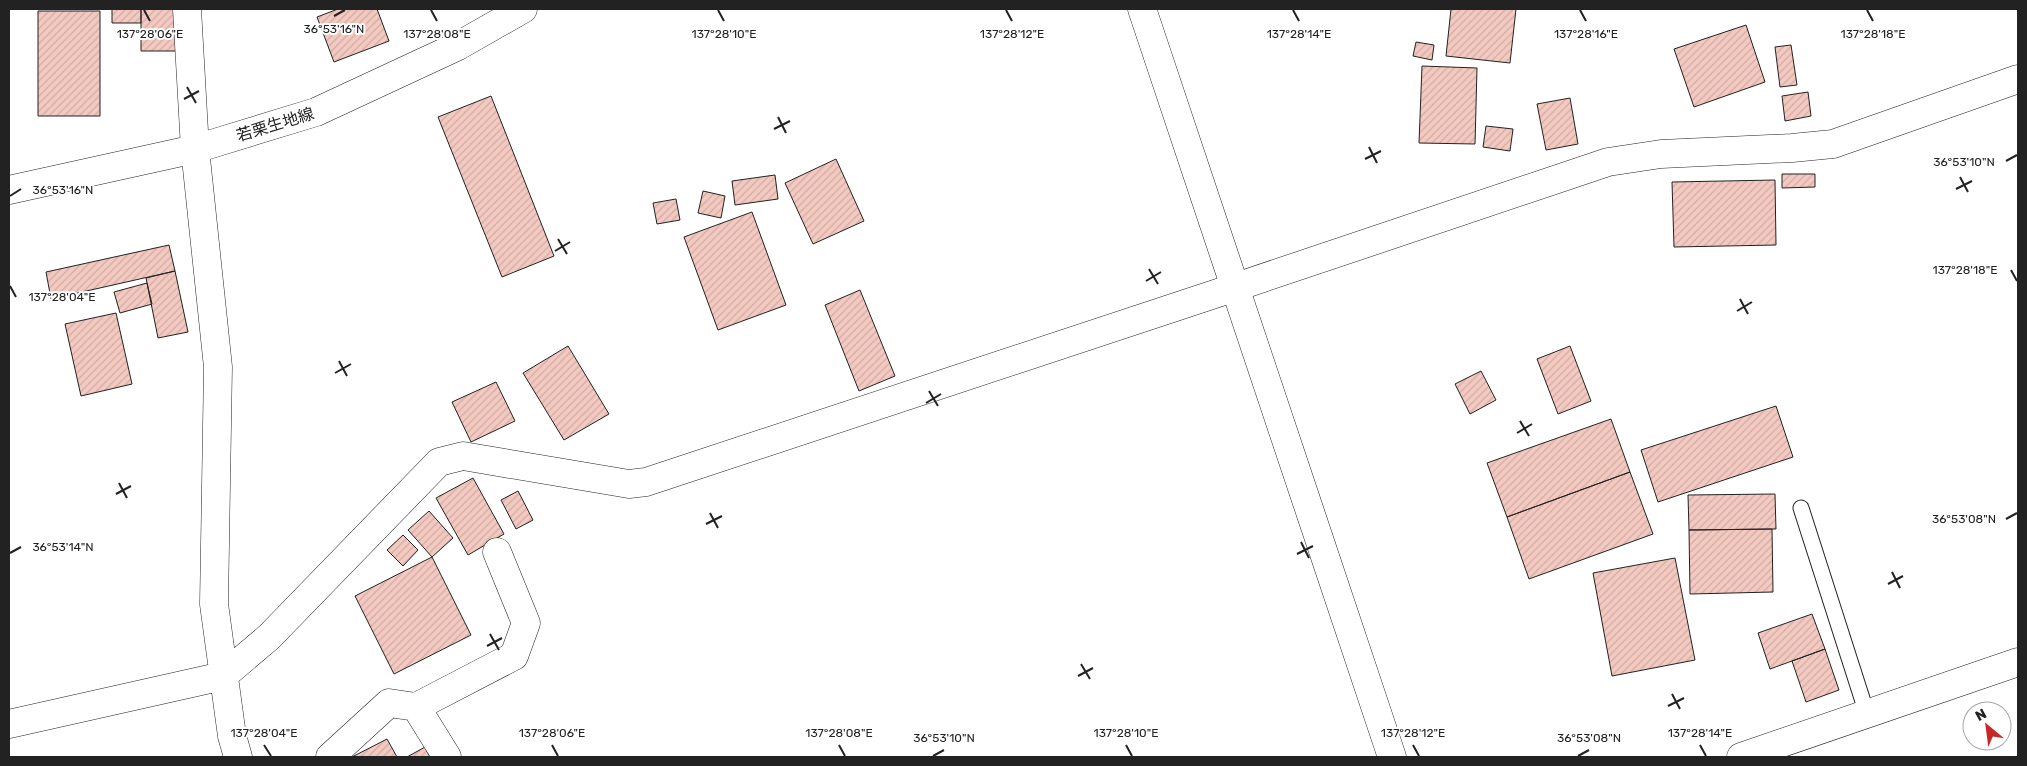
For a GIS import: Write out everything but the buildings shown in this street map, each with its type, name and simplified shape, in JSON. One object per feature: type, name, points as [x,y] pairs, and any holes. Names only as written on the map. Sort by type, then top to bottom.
[{"type":"street","points":[[187,9],[196,148],[218,367],[214,604],[232,736],[238,757]]},
{"type":"street","name":"若栗生地線","points":[[9,190],[196,148],[316,112],[458,46],[523,9]]},
{"type":"street","points":[[1142,9],[1392,757]]},
{"type":"street","points":[[9,724],[223,676],[269,637],[439,462],[462,456],[629,484],[646,482],[1608,162],[1661,154],[1792,148],[1833,144],[2018,79]]},
{"type":"street","points":[[330,757],[388,703],[416,708],[514,656],[526,623],[497,552]]},
{"type":"street","points":[[1740,757],[2018,662]]},
{"type":"street","points":[[416,708],[447,757]]},
{"type":"lane","points":[[1801,508],[1867,714]]}]
